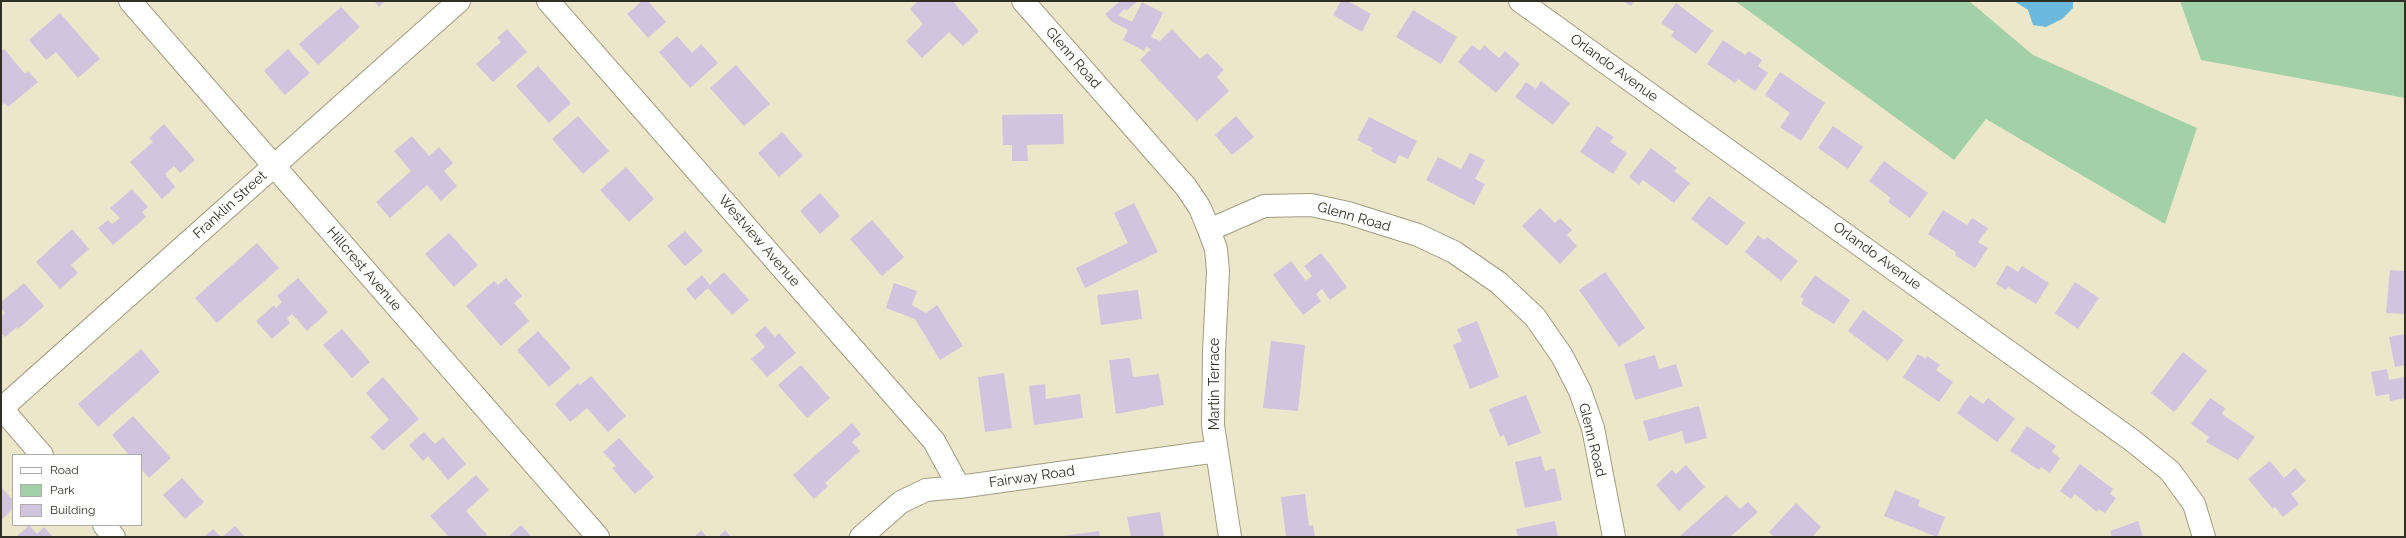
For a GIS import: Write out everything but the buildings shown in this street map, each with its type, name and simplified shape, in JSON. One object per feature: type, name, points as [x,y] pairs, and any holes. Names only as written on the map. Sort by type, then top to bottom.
[{"type":"street","name":"Hillcrest Avenue","points":[[130,1],[598,537]]},
{"type":"street","name":"Franklin Street","points":[[1,408],[459,1]]},
{"type":"street","name":"Westview Avenue","points":[[548,1],[934,441],[944,455],[959,487]]},
{"type":"street","name":"Glenn Road","points":[[1023,1],[1186,187],[1200,208],[1209,230],[1264,206],[1285,204],[1311,205],[1348,213],[1418,236],[1454,252],[1499,282],[1534,316],[1562,356],[1580,391],[1592,428],[1614,537]]},
{"type":"street","name":"Orlando Avenue","points":[[1520,1],[2133,441],[2170,471],[2194,504],[2204,537]]},
{"type":"street","name":"Martin Terrace","points":[[1209,230],[1216,249],[1218,271],[1214,352],[1213,425],[1230,537]]},
{"type":"street","points":[[1,408],[41,454]]},
{"type":"street","name":"Fairway Road","points":[[861,537],[901,502],[914,494],[940,487],[959,487],[1217,451]]},
{"type":"street","points":[[105,526],[114,537]]},
{"type":"green space","points":[[1735,1],[1969,1],[2033,55],[2197,128],[2165,224],[1986,119],[1954,160]]},
{"type":"green space","points":[[2180,1],[2405,1],[2405,98],[2201,60]]},
{"type":"water","points":[[2014,1],[2073,1],[2073,8],[2062,19],[2046,27],[2033,25],[2028,10]]}]
